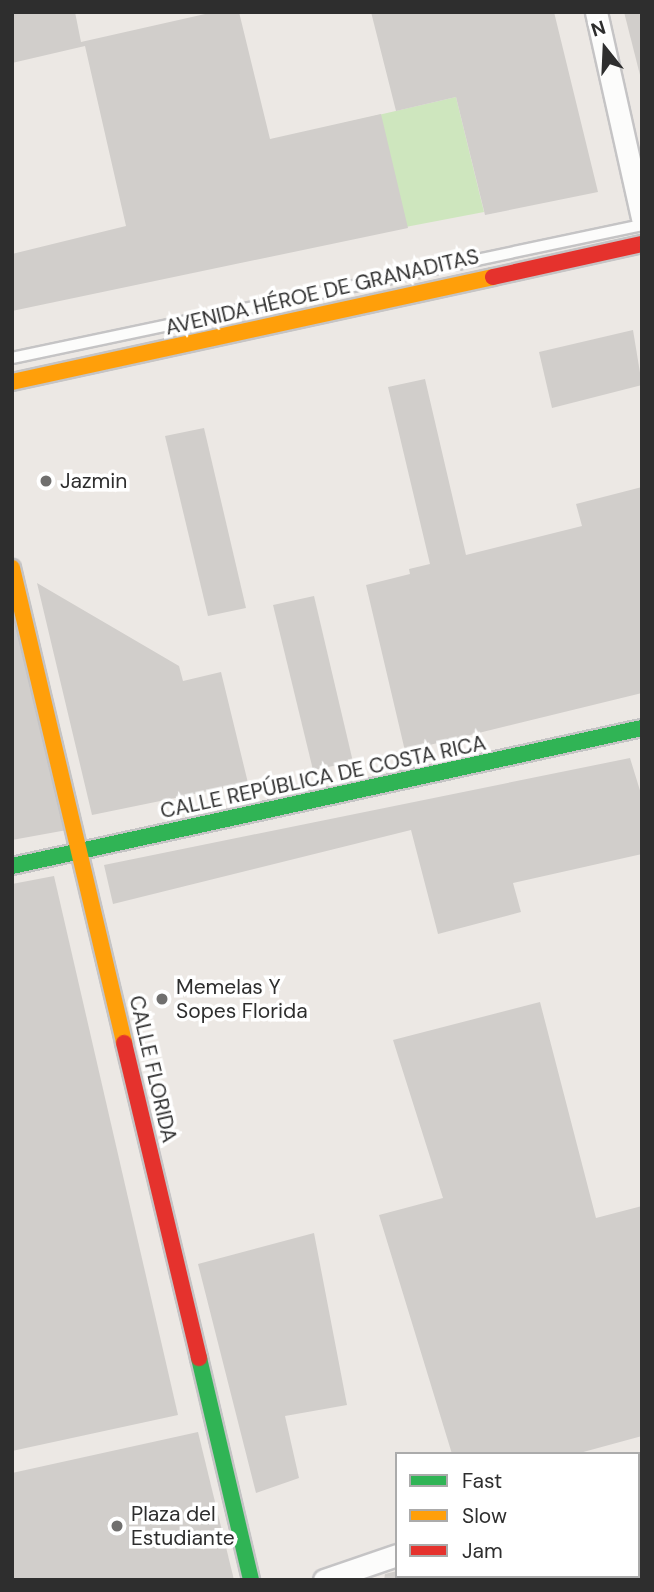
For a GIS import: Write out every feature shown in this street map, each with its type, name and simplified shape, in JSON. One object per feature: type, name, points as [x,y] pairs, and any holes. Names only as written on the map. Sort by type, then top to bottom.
[{"type":"street","points":[[596,12],[642,218]]},
{"type":"street","name":"AVENIDA HÉROE DE GRANADITAS","points":[[12,382],[642,244]]},
{"type":"street","name":"CALLE FLORIDA","points":[[12,568],[251,1580]]},
{"type":"street","name":"CALLE REPÚBLICA DE COSTA RICA","points":[[12,866],[642,727]]},
{"type":"street","points":[[324,1580],[364,1573],[395,1556]]},
{"type":"lane","points":[[12,358],[642,225]]},
{"type":"green space","points":[[456,97],[484,212],[348,238],[318,129]]},
{"type":"building","points":[[12,12],[75,12],[81,42],[214,12],[239,12],[270,139],[381,114],[408,228],[12,311],[12,254],[126,226],[85,46],[12,63]]},
{"type":"building","points":[[371,12],[554,12],[598,192],[485,215],[456,97],[396,111]]},
{"type":"building","points":[[624,12],[642,12],[641,79]]},
{"type":"building","points":[[633,330],[642,385],[552,408],[539,352]]},
{"type":"building","points":[[425,379],[466,555],[582,526],[576,504],[642,487],[642,693],[405,751],[366,585],[410,574],[409,569],[430,564],[388,387]]},
{"type":"building","points":[[204,428],[246,608],[208,616],[165,436]]},
{"type":"building","points":[[37,583],[179,666],[183,681],[221,672],[248,783],[92,815]]},
{"type":"building","points":[[314,596],[353,762],[313,770],[273,605]]},
{"type":"building","points":[[12,601],[67,830],[12,840]]},
{"type":"building","points":[[630,758],[642,797],[642,854],[513,883],[521,912],[438,934],[411,830],[113,904],[104,865]]},
{"type":"building","points":[[54,876],[178,1415],[12,1451],[12,884]]},
{"type":"building","points":[[540,1002],[596,1218],[642,1206],[642,1436],[583,1452],[451,1452],[379,1215],[443,1198],[393,1040]]},
{"type":"building","points":[[314,1233],[347,1405],[285,1416],[299,1478],[256,1493],[198,1264]]},
{"type":"building","name":"Plaza del Estudiante","points":[[198,1432],[234,1580],[12,1580],[12,1473]]},
{"type":"building","points":[[642,1507],[642,1580],[384,1580],[385,1574],[395,1572],[395,1578],[640,1578]]},
{"type":"traffic: fast","points":[[12,866],[642,728]]},
{"type":"traffic: fast","points":[[199,1358],[251,1580]]},
{"type":"traffic: slow","points":[[12,382],[493,277]]},
{"type":"traffic: slow","points":[[12,568],[124,1043]]},
{"type":"traffic: jam","points":[[493,277],[642,244]]},
{"type":"traffic: jam","points":[[124,1043],[199,1358]]},
{"type":"place","name":"Jazmin","points":[[46,481]]},
{"type":"place","name":"Memelas Y Sopes Florida","points":[[162,999]]},
{"type":"place","name":"Plaza del Estudiante","points":[[117,1526]]}]
